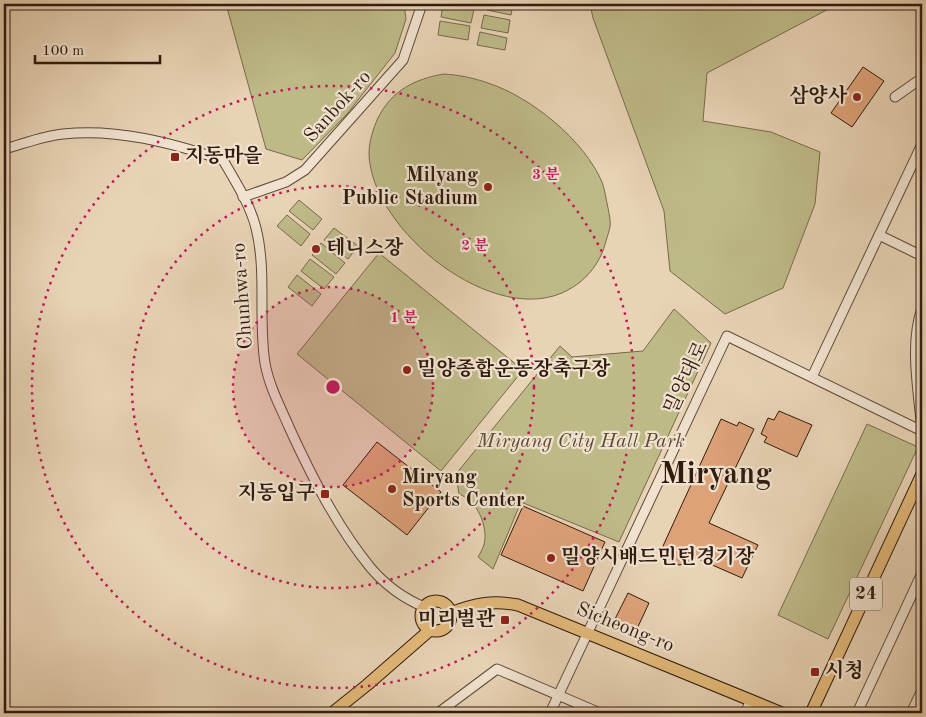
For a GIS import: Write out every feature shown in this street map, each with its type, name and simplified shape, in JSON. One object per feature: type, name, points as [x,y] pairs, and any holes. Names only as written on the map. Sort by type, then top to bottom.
[{"type":"main road","name":"24","points":[[811,713],[922,474]]},
{"type":"main road","name":"Sicheong-ro","points":[[450,613],[488,602],[501,601],[518,604],[782,713]]},
{"type":"main road","points":[[432,602],[445,605],[450,613],[447,626],[439,631],[426,628],[420,615],[424,607],[432,602]]},
{"type":"main road","points":[[332,713],[368,685],[430,630]]},
{"type":"street","name":"Sanbok-ro","points":[[243,197],[286,182],[305,170],[403,60],[422,4]]},
{"type":"street","points":[[895,97],[922,78]]},
{"type":"street","name":"Chunhwa-ro","points":[[4,150],[60,134],[87,132],[176,144],[223,160],[243,197],[256,227],[262,292],[263,344],[265,364],[271,388],[304,460],[342,528],[370,568],[392,590],[424,607]]},
{"type":"street","points":[[812,377],[922,144]]},
{"type":"street","points":[[879,235],[922,256]]},
{"type":"street","points":[[922,308],[916,333],[917,377],[922,431]]},
{"type":"street","name":"밀양대로","points":[[588,633],[727,336],[922,431]]},
{"type":"street","points":[[857,713],[918,592],[922,573]]},
{"type":"street","points":[[550,713],[588,633]]},
{"type":"street","points":[[438,713],[497,669],[600,713]]},
{"type":"street","points":[[912,713],[920,701],[922,690]]},
{"type":"street","points":[[744,713],[750,700]]},
{"type":"green space","points":[[226,4],[404,4],[406,19],[395,53],[347,114],[302,160],[266,149]]},
{"type":"green space","points":[[443,4],[474,9],[471,23],[441,17]]},
{"type":"green space","points":[[488,4],[513,4],[511,15],[487,10]]},
{"type":"green space","points":[[590,4],[838,4],[707,73],[703,121],[771,132],[820,152],[815,204],[783,288],[725,314],[670,271],[664,211],[593,18]]},
{"type":"green space","points":[[484,15],[510,20],[508,33],[481,28]]},
{"type":"green space","points":[[440,21],[470,26],[468,40],[438,35]]},
{"type":"green space","points":[[480,32],[507,38],[505,50],[477,45]]},
{"type":"green space","points":[[444,74],[483,81],[521,98],[554,122],[583,151],[594,166],[604,188],[610,227],[604,249],[597,263],[587,276],[575,286],[539,299],[506,296],[473,285],[442,266],[414,241],[391,213],[375,183],[369,154],[374,127],[384,108],[397,93],[423,79]]},
{"type":"green space","points":[[299,200],[322,219],[313,230],[289,211]]},
{"type":"green space","points":[[287,215],[310,234],[301,246],[277,226]]},
{"type":"green space","points":[[334,228],[358,246],[348,259],[324,240]]},
{"type":"green space","points":[[321,243],[345,263],[336,274],[312,255]]},
{"type":"green space","points":[[379,253],[523,370],[441,471],[297,354]]},
{"type":"green space","points":[[310,259],[334,277],[324,289],[301,271]]},
{"type":"green space","points":[[297,275],[321,294],[312,306],[288,287]]},
{"type":"green space","name":"Miryang City Hall Park","points":[[674,309],[711,343],[619,542],[521,502],[493,569],[478,557],[484,543],[485,531],[475,506],[459,494],[456,474],[560,346],[572,357],[643,351]]},
{"type":"green space","points":[[867,424],[918,447],[828,639],[778,615]]},
{"type":"building","points":[[863,67],[884,81],[852,127],[831,113]]},
{"type":"building","points":[[779,411],[812,425],[797,457],[764,442],[767,437],[761,434],[768,418],[774,420]]},
{"type":"building","points":[[721,419],[737,426],[739,422],[754,429],[709,523],[758,545],[742,578],[694,557],[685,564],[679,565],[666,556],[663,546]]},
{"type":"building","points":[[377,442],[441,492],[407,535],[343,485]]},
{"type":"building","points":[[523,506],[605,542],[583,591],[501,555]]},
{"type":"building","points":[[628,593],[649,603],[636,631],[614,621]]},
{"type":"place","name":"삼양사","points":[[857,97]]},
{"type":"place","name":"지동마을","points":[[175,157]]},
{"type":"place","name":"Milyang Public Stadium","points":[[488,187]]},
{"type":"place","name":"테니스장","points":[[316,249]]},
{"type":"place","name":"밀양종합운동장축구장","points":[[407,370]]},
{"type":"place","name":"Miryang Sports Center","points":[[392,489]]},
{"type":"place","name":"지동입구","points":[[325,494]]},
{"type":"place","name":"밀양시배드민턴경기장","points":[[551,558]]},
{"type":"place","name":"미리벌관","points":[[505,620]]},
{"type":"place","name":"시청","points":[[815,672]]},
{"type":"district","name":"Miryang","points":[[716,475]]}]
